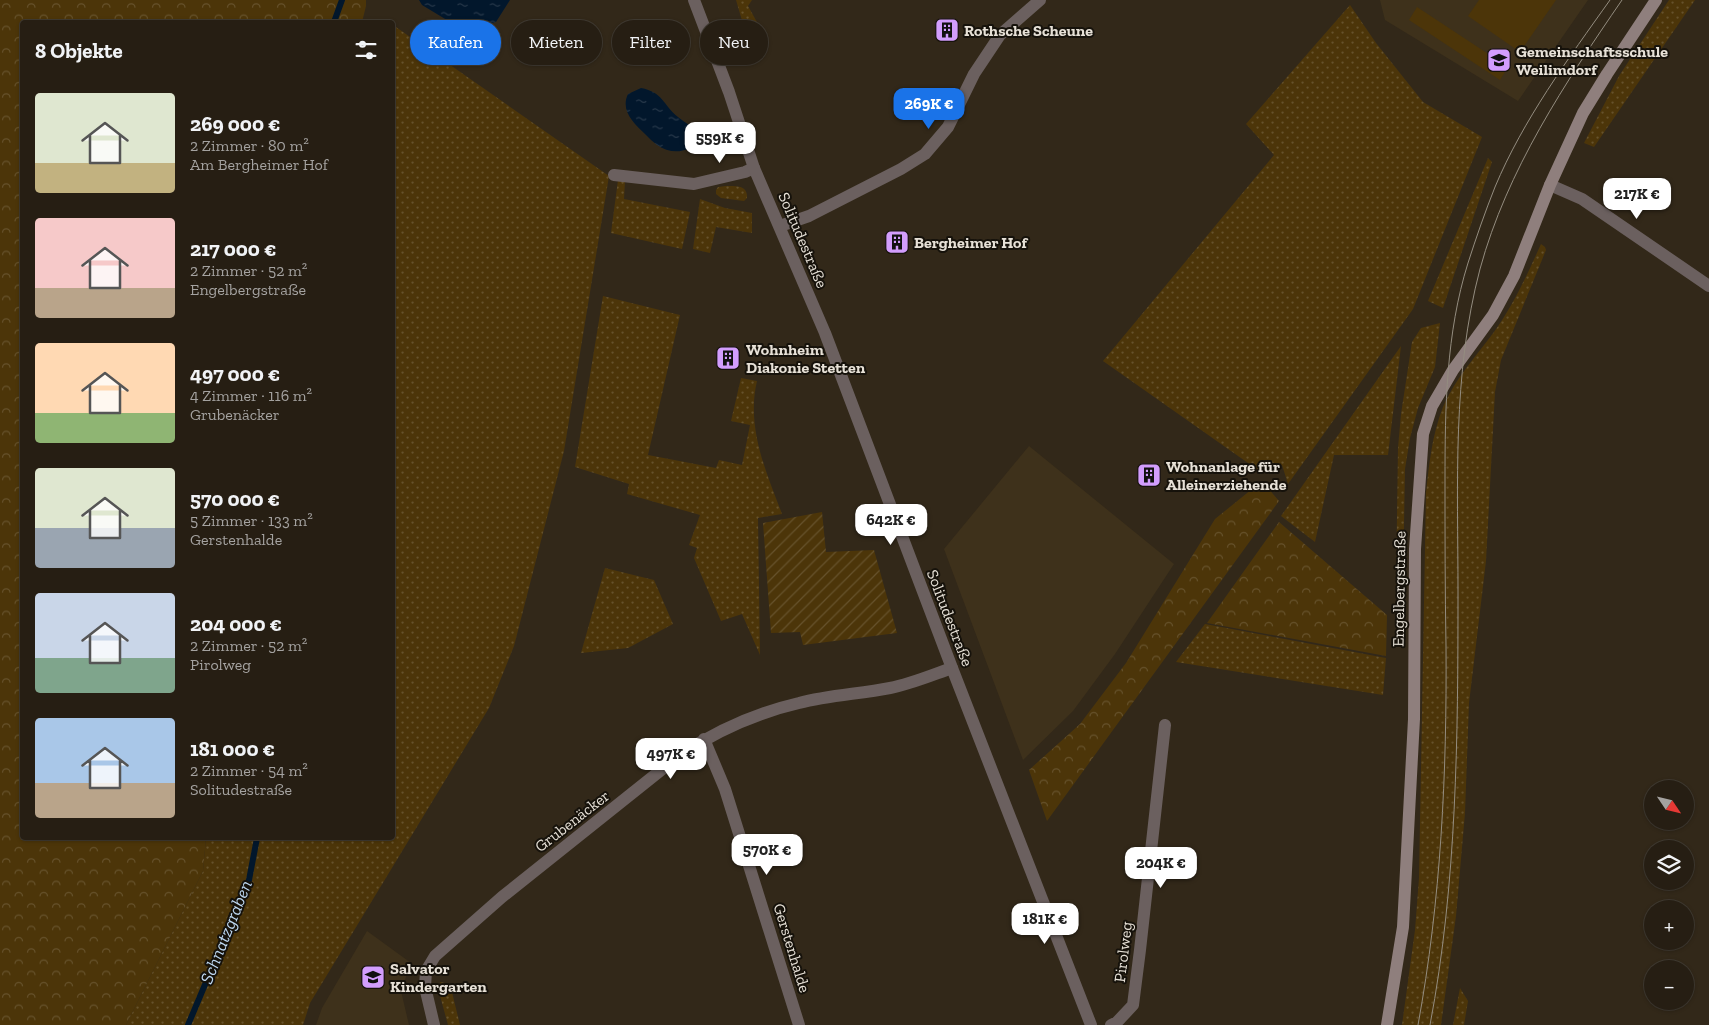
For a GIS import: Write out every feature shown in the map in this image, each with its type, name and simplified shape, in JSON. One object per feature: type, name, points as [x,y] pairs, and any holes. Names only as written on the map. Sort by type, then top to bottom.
[{"type":"main road","name":"Engelbergstraße","points":[[1388,1025],[1404,927],[1414,719],[1414,550],[1423,434],[1432,406],[1453,370],[1493,315],[1514,276],[1550,185],[1583,113],[1656,0]]},
{"type":"street","name":"Solitudestraße","points":[[694,0],[729,92],[754,168],[825,333],[1090,1025]]},
{"type":"street","points":[[780,226],[809,216],[901,169],[925,154],[948,127],[974,74],[1000,35],[1040,0]]},
{"type":"street","points":[[614,175],[694,184],[745,172],[754,168]]},
{"type":"street","points":[[1550,185],[1582,199],[1709,286]]},
{"type":"street","name":"Grubenäcker","points":[[434,1025],[425,987],[426,971],[435,956],[502,897],[680,755],[704,739],[732,725],[766,712],[800,702],[892,688],[952,668]]},
{"type":"street","name":"Pirolweg","points":[[1111,1025],[1123,1017],[1133,1005],[1166,725]]},
{"type":"street","name":"Gerstenhalde","points":[[704,739],[726,790],[799,1025]]},
{"type":"shaded area","name":"Gemeinschaftsschule Weilimdorf","points":[[1380,0],[1588,0],[1518,101],[1385,20]]},
{"type":"shaded area","points":[[1029,446],[1174,564],[1115,654],[1073,711],[1023,760],[944,549]]},
{"type":"shaded area","name":"Salvator Kindergarten","points":[[367,931],[411,963],[401,991],[409,1025],[316,1025],[322,1008]]},
{"type":"green space","points":[[0,0],[366,0],[362,20],[20,20],[20,840],[206,840],[203,871],[126,1025],[0,1025]]},
{"type":"green space","points":[[736,0],[752,0],[748,6],[756,20],[742,20]]},
{"type":"green space","points":[[1479,0],[1556,0],[1520,52],[1468,16]]},
{"type":"green space","points":[[1669,0],[1695,0],[1594,147],[1584,143],[1619,76]]},
{"type":"green space","points":[[1350,5],[1376,43],[1423,102],[1482,137],[1413,309],[1288,484],[1282,465],[1258,470],[1103,361],[1274,155],[1246,124]]},
{"type":"green space","points":[[1417,7],[1508,67],[1500,80],[1409,20]]},
{"type":"green space","points":[[395,26],[410,37],[410,65],[450,65],[609,176],[564,451],[514,646],[489,708],[310,1003],[303,1025],[126,1025],[203,871],[206,840],[395,840]]},
{"type":"green space","points":[[1488,158],[1492,162],[1443,308],[1428,301]]},
{"type":"green space","points":[[618,180],[625,181],[624,199],[690,212],[682,249],[611,233]]},
{"type":"green space","points":[[718,187],[743,188],[746,191],[747,198],[744,201],[721,198],[716,194],[716,190]]},
{"type":"green space","points":[[700,199],[725,208],[752,213],[752,233],[716,227],[710,253],[693,249]]},
{"type":"green space","points":[[1541,244],[1546,250],[1501,360],[1495,392],[1486,561],[1469,703],[1465,813],[1456,916],[1441,1025],[1402,1025],[1415,930],[1419,878],[1426,493],[1428,471],[1436,428],[1443,407],[1460,377],[1508,311]]},
{"type":"green space","points":[[603,296],[680,315],[648,455],[716,468],[719,460],[742,465],[750,425],[731,421],[741,378],[757,381],[754,415],[759,449],[782,514],[758,518],[760,655],[742,614],[721,621],[694,558],[697,548],[689,545],[700,515],[627,494],[629,484],[575,467]]},
{"type":"green space","points":[[1440,323],[1435,367],[1418,408],[1410,438],[1405,469],[1403,581],[1396,585],[1398,448],[1412,342],[1421,328]]},
{"type":"green space","points":[[1401,346],[1388,455],[1334,455],[1315,542],[1281,516]]},
{"type":"green space","points":[[1262,481],[1279,501],[1047,821],[1029,770],[1080,724],[1126,663],[1215,519]]},
{"type":"green space","points":[[822,512],[826,552],[874,550],[897,633],[803,645],[800,632],[771,633],[763,523]]},
{"type":"green space","points":[[1279,522],[1387,615],[1386,656],[1207,623]]},
{"type":"green space","points":[[605,568],[654,580],[673,624],[628,648],[581,653]]},
{"type":"green space","points":[[1205,624],[1386,658],[1383,695],[1176,662]]},
{"type":"green space","points":[[440,982],[450,984],[460,1025],[448,1025],[439,992]]},
{"type":"green space","points":[[1460,988],[1468,1001],[1464,1025],[1453,1025]]},
{"type":"water","points":[[419,0],[510,0],[497,20],[447,20],[422,5]]},
{"type":"water","points":[[641,88],[658,96],[673,112],[698,132],[700,140],[691,148],[680,151],[668,150],[654,143],[633,121],[627,111],[626,100],[628,94]]},
{"type":"waterway","name":"Schnatzgraben","points":[[335,20],[342,0]]},
{"type":"waterway","name":"Schnatzgraben","points":[[188,1025],[249,880],[257,840]]},
{"type":"tram line","points":[[1418,1025],[1432,931],[1444,789],[1446,694],[1445,426],[1448,371],[1455,316],[1474,244],[1491,196],[1506,162],[1547,90],[1610,0]]},
{"type":"tram line","points":[[1430,1025],[1439,972],[1451,864],[1457,701],[1458,430],[1465,349],[1471,309],[1480,269],[1492,232],[1522,162],[1559,95],[1622,0]]},
{"type":"place","name":"Rothsche Scheune","points":[[947,30]]},
{"type":"place","name":"Gemeinschaftsschule Weilimdorf","points":[[1499,60]]},
{"type":"place","name":"Bergheimer Hof","points":[[897,242]]},
{"type":"place","name":"Wohnheim Diakonie Stetten","points":[[728,358]]},
{"type":"place","name":"Wohnanlage für Alleinerziehende","points":[[1149,475]]},
{"type":"place","name":"Salvator Kindergarten","points":[[373,977]]}]
